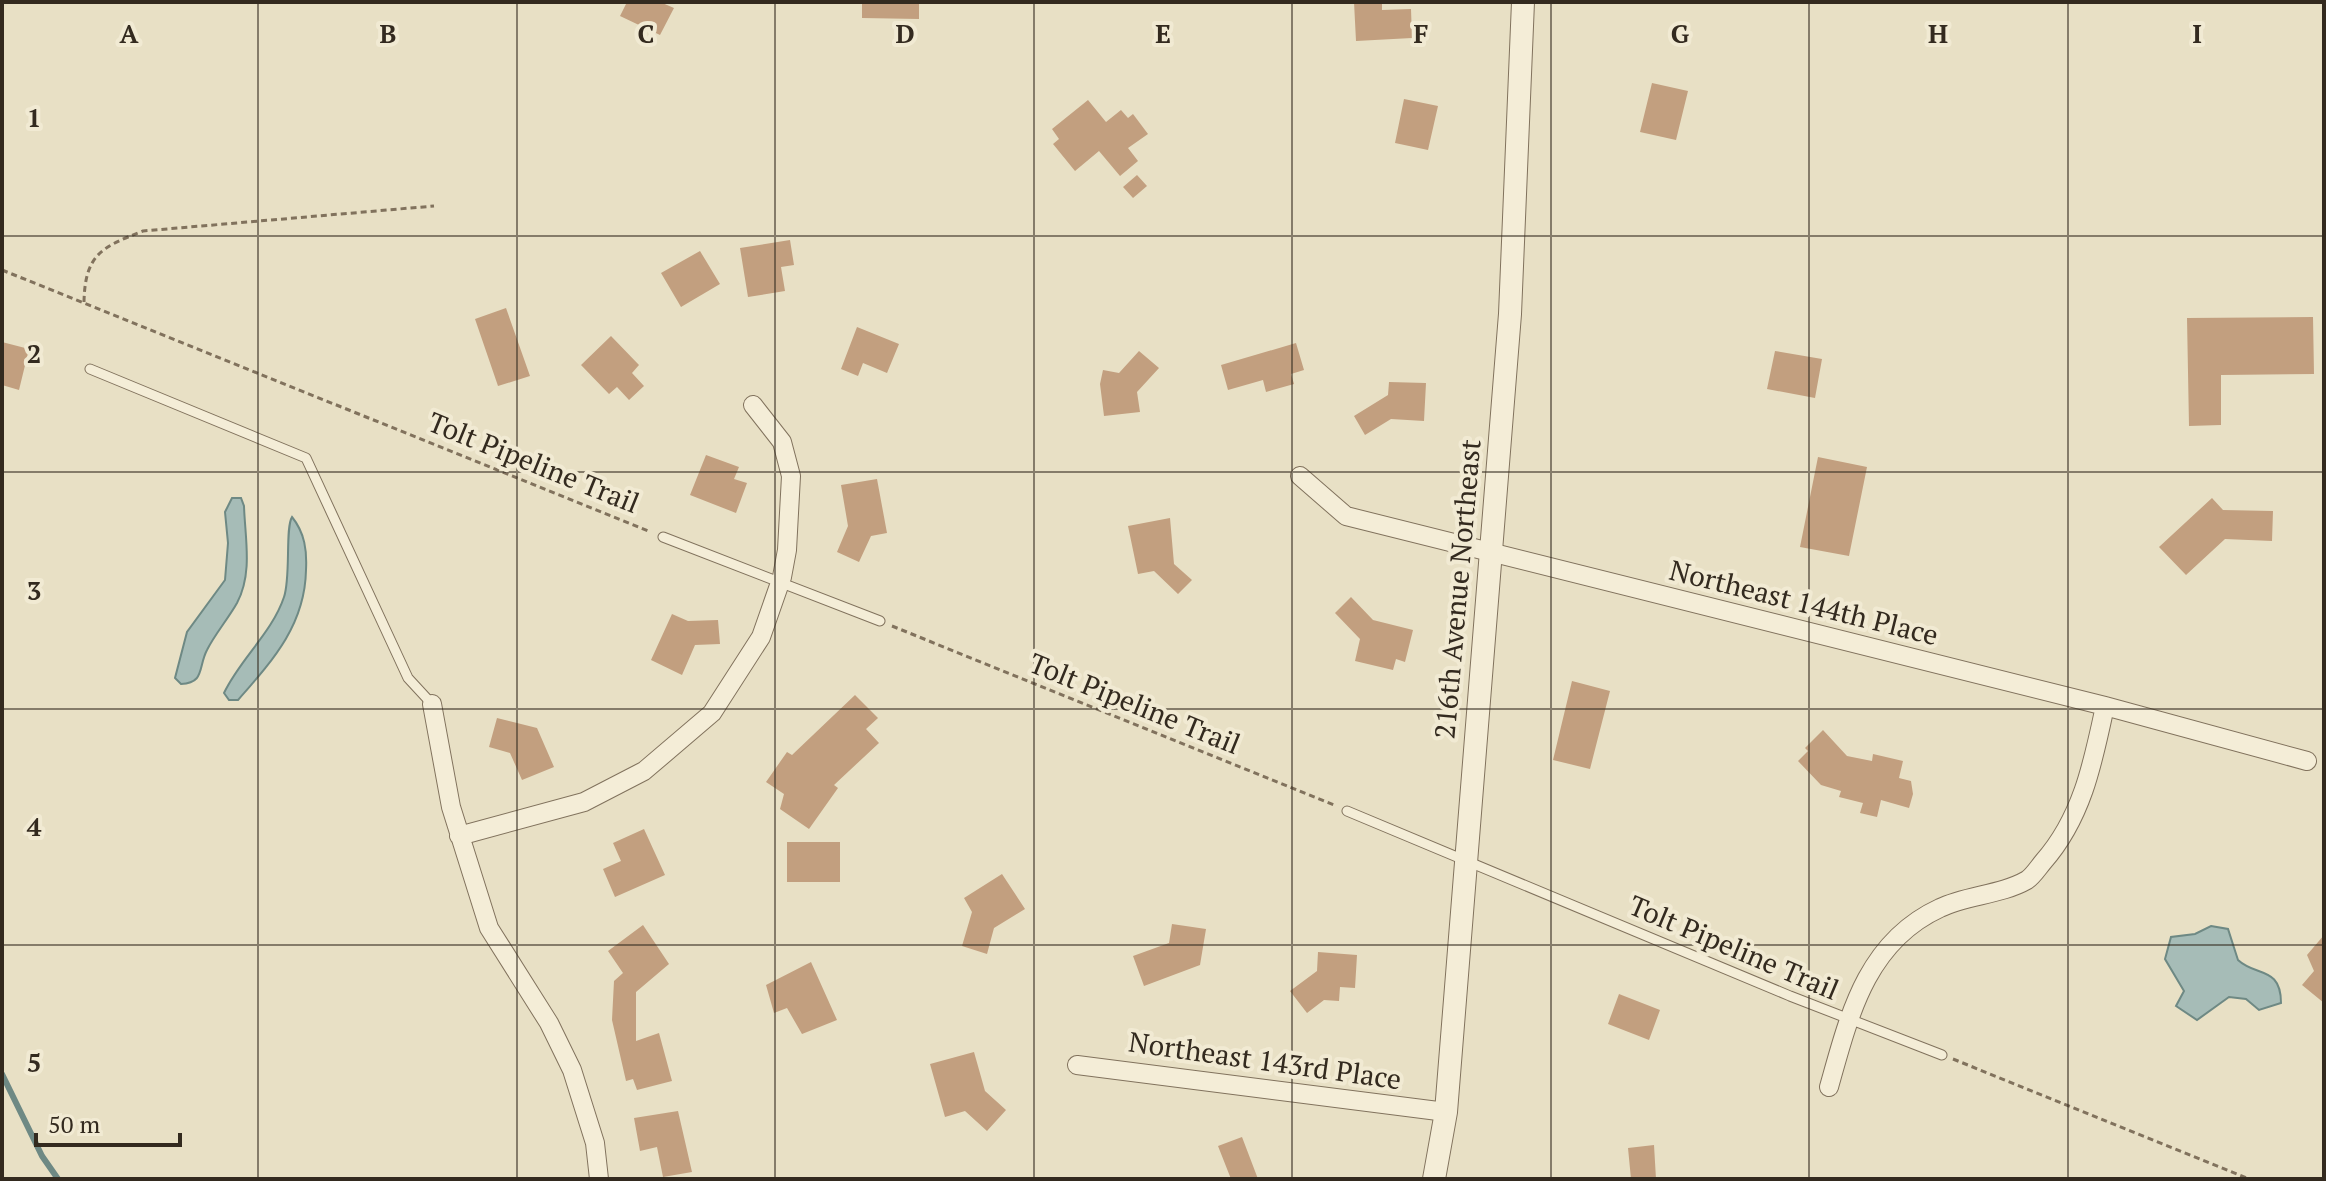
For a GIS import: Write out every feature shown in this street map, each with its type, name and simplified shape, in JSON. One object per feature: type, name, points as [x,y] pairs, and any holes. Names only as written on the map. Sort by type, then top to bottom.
[{"type":"street","name":"216th Avenue Northeast","points":[[1434,1179],[1446,1112],[1491,553],[1515,228],[1523,2]]},
{"type":"street","points":[[459,836],[584,802],[644,771],[712,713],[761,637],[780,583],[787,550],[791,476],[782,442],[753,405]]},
{"type":"street","name":"Northeast 144th Place","points":[[1300,476],[1346,516],[2105,706],[2307,761]]},
{"type":"street","points":[[432,704],[459,836],[489,928],[549,1023],[572,1070],[595,1143],[599,1179]]},
{"type":"street","points":[[1829,1087],[1848,1020],[1867,972],[1898,933],[1939,908],[2028,880],[2064,838],[2089,779],[2105,706]]},
{"type":"street","name":"Northeast 143rd Place","points":[[1077,1065],[1446,1112]]},
{"type":"lane","points":[[90,369],[306,458],[408,678],[432,704]]},
{"type":"lane","points":[[663,537],[880,621]]},
{"type":"lane","points":[[1347,811],[1848,1020],[1942,1055]]},
{"type":"path","points":[[84,302],[84,276],[96,256],[107,245],[143,231],[434,206]]},
{"type":"path","name":"Tolt Pipeline Trail","points":[[2,270],[663,537]]},
{"type":"path","name":"Tolt Pipeline Trail","points":[[880,621],[1347,811]]},
{"type":"path","points":[[1942,1055],[2249,1179]]},
{"type":"water","points":[[232,498],[241,498],[244,506],[247,555],[242,592],[207,650],[200,673],[194,681],[181,684],[175,678],[187,632],[225,580],[228,543],[225,512]]},
{"type":"water","points":[[292,517],[302,536],[306,556],[300,608],[275,656],[238,700],[229,700],[224,693],[272,622],[284,597]]},
{"type":"water","points":[[2211,926],[2228,929],[2238,960],[2277,983],[2281,1003],[2259,1010],[2246,999],[2229,997],[2197,1020],[2176,1006],[2184,991],[2165,959],[2171,937],[2195,934]]},
{"type":"building","points":[[627,2],[660,2],[674,8],[660,35],[620,16]]},
{"type":"building","points":[[862,2],[919,2],[919,19],[862,18]]},
{"type":"building","points":[[1354,2],[1382,2],[1382,10],[1411,9],[1412,38],[1356,41]]},
{"type":"building","points":[[1652,83],[1688,91],[1676,140],[1640,132]]},
{"type":"building","points":[[1404,99],[1438,106],[1428,150],[1395,143]]},
{"type":"building","points":[[1088,100],[1106,122],[1121,110],[1128,118],[1133,114],[1148,134],[1128,148],[1138,161],[1120,176],[1099,151],[1075,171],[1053,144],[1059,139],[1052,129]]},
{"type":"building","points":[[1137,175],[1147,186],[1133,198],[1123,187]]},
{"type":"building","points":[[790,240],[794,265],[781,267],[785,291],[748,297],[740,248]]},
{"type":"building","points":[[700,251],[720,284],[681,307],[661,273]]},
{"type":"building","points":[[506,308],[530,376],[498,386],[475,319]]},
{"type":"building","points":[[2313,317],[2314,374],[2221,375],[2221,425],[2189,426],[2187,318]]},
{"type":"building","points":[[857,327],[899,344],[887,373],[863,363],[858,376],[841,369]]},
{"type":"building","points":[[611,336],[639,365],[632,373],[644,386],[629,400],[617,387],[609,394],[581,365]]},
{"type":"building","points":[[2,342],[29,349],[19,390],[2,385]]},
{"type":"building","points":[[1296,343],[1304,370],[1291,374],[1294,384],[1266,392],[1263,380],[1228,390],[1221,365]]},
{"type":"building","points":[[1139,351],[1159,368],[1137,392],[1140,412],[1104,416],[1100,384],[1103,370],[1119,373]]},
{"type":"building","points":[[1775,351],[1822,359],[1815,398],[1767,389]]},
{"type":"building","points":[[1389,382],[1426,383],[1424,421],[1391,419],[1365,435],[1354,416],[1388,395]]},
{"type":"building","points":[[706,455],[739,467],[734,479],[747,483],[736,513],[690,495]]},
{"type":"building","points":[[1818,457],[1867,467],[1849,556],[1800,547]]},
{"type":"building","points":[[877,479],[887,533],[871,536],[859,562],[837,552],[848,526],[841,485]]},
{"type":"building","points":[[2212,498],[2223,510],[2273,511],[2272,541],[2225,539],[2186,575],[2159,547]]},
{"type":"building","points":[[1170,518],[1174,564],[1192,580],[1178,594],[1154,571],[1138,574],[1128,526]]},
{"type":"building","points":[[1351,597],[1373,620],[1413,630],[1405,662],[1396,659],[1393,670],[1355,661],[1360,639],[1335,613]]},
{"type":"building","points":[[672,614],[688,621],[718,620],[720,644],[695,645],[682,675],[651,660]]},
{"type":"building","points":[[1572,681],[1610,691],[1590,769],[1553,760]]},
{"type":"building","points":[[855,695],[878,718],[866,729],[879,743],[834,785],[838,788],[809,829],[780,809],[784,794],[766,782],[787,752],[792,755]]},
{"type":"building","points":[[497,718],[537,728],[554,767],[522,780],[510,753],[489,747]]},
{"type":"building","points":[[1823,730],[1847,756],[1872,761],[1873,754],[1903,761],[1899,778],[1911,781],[1913,794],[1909,808],[1881,800],[1877,817],[1860,813],[1863,803],[1839,797],[1841,791],[1821,785],[1798,761],[1808,751],[1805,748]]},
{"type":"building","points":[[644,829],[665,875],[615,897],[603,869],[621,861],[613,843]]},
{"type":"building","points":[[787,842],[840,842],[840,882],[787,882]]},
{"type":"building","points":[[1002,874],[1025,909],[994,928],[987,954],[962,946],[972,912],[964,898]]},
{"type":"building","points":[[1172,924],[1206,929],[1200,965],[1144,986],[1133,956],[1169,943]]},
{"type":"building","points":[[643,925],[669,964],[636,992],[636,1041],[659,1033],[672,1081],[637,1090],[633,1079],[626,1081],[612,1020],[614,981],[623,973],[608,951]]},
{"type":"building","points":[[2324,935],[2324,1003],[2302,985],[2314,971],[2307,955]]},
{"type":"building","points":[[1318,952],[1357,955],[1355,988],[1340,987],[1339,1001],[1324,1000],[1307,1013],[1290,991],[1317,971]]},
{"type":"building","points":[[811,962],[837,1020],[802,1034],[787,1008],[774,1013],[766,985]]},
{"type":"building","points":[[1619,994],[1660,1010],[1649,1040],[1608,1024]]},
{"type":"building","points":[[974,1052],[985,1091],[1006,1110],[987,1131],[965,1111],[945,1117],[930,1064]]},
{"type":"building","points":[[678,1111],[692,1172],[663,1177],[657,1147],[640,1151],[634,1118]]},
{"type":"building","points":[[1242,1137],[1258,1179],[1231,1179],[1218,1146]]},
{"type":"building","points":[[1654,1145],[1656,1179],[1631,1179],[1628,1148]]},
{"type":"waterway","points":[[2,1074],[42,1156],[58,1179]]}]
